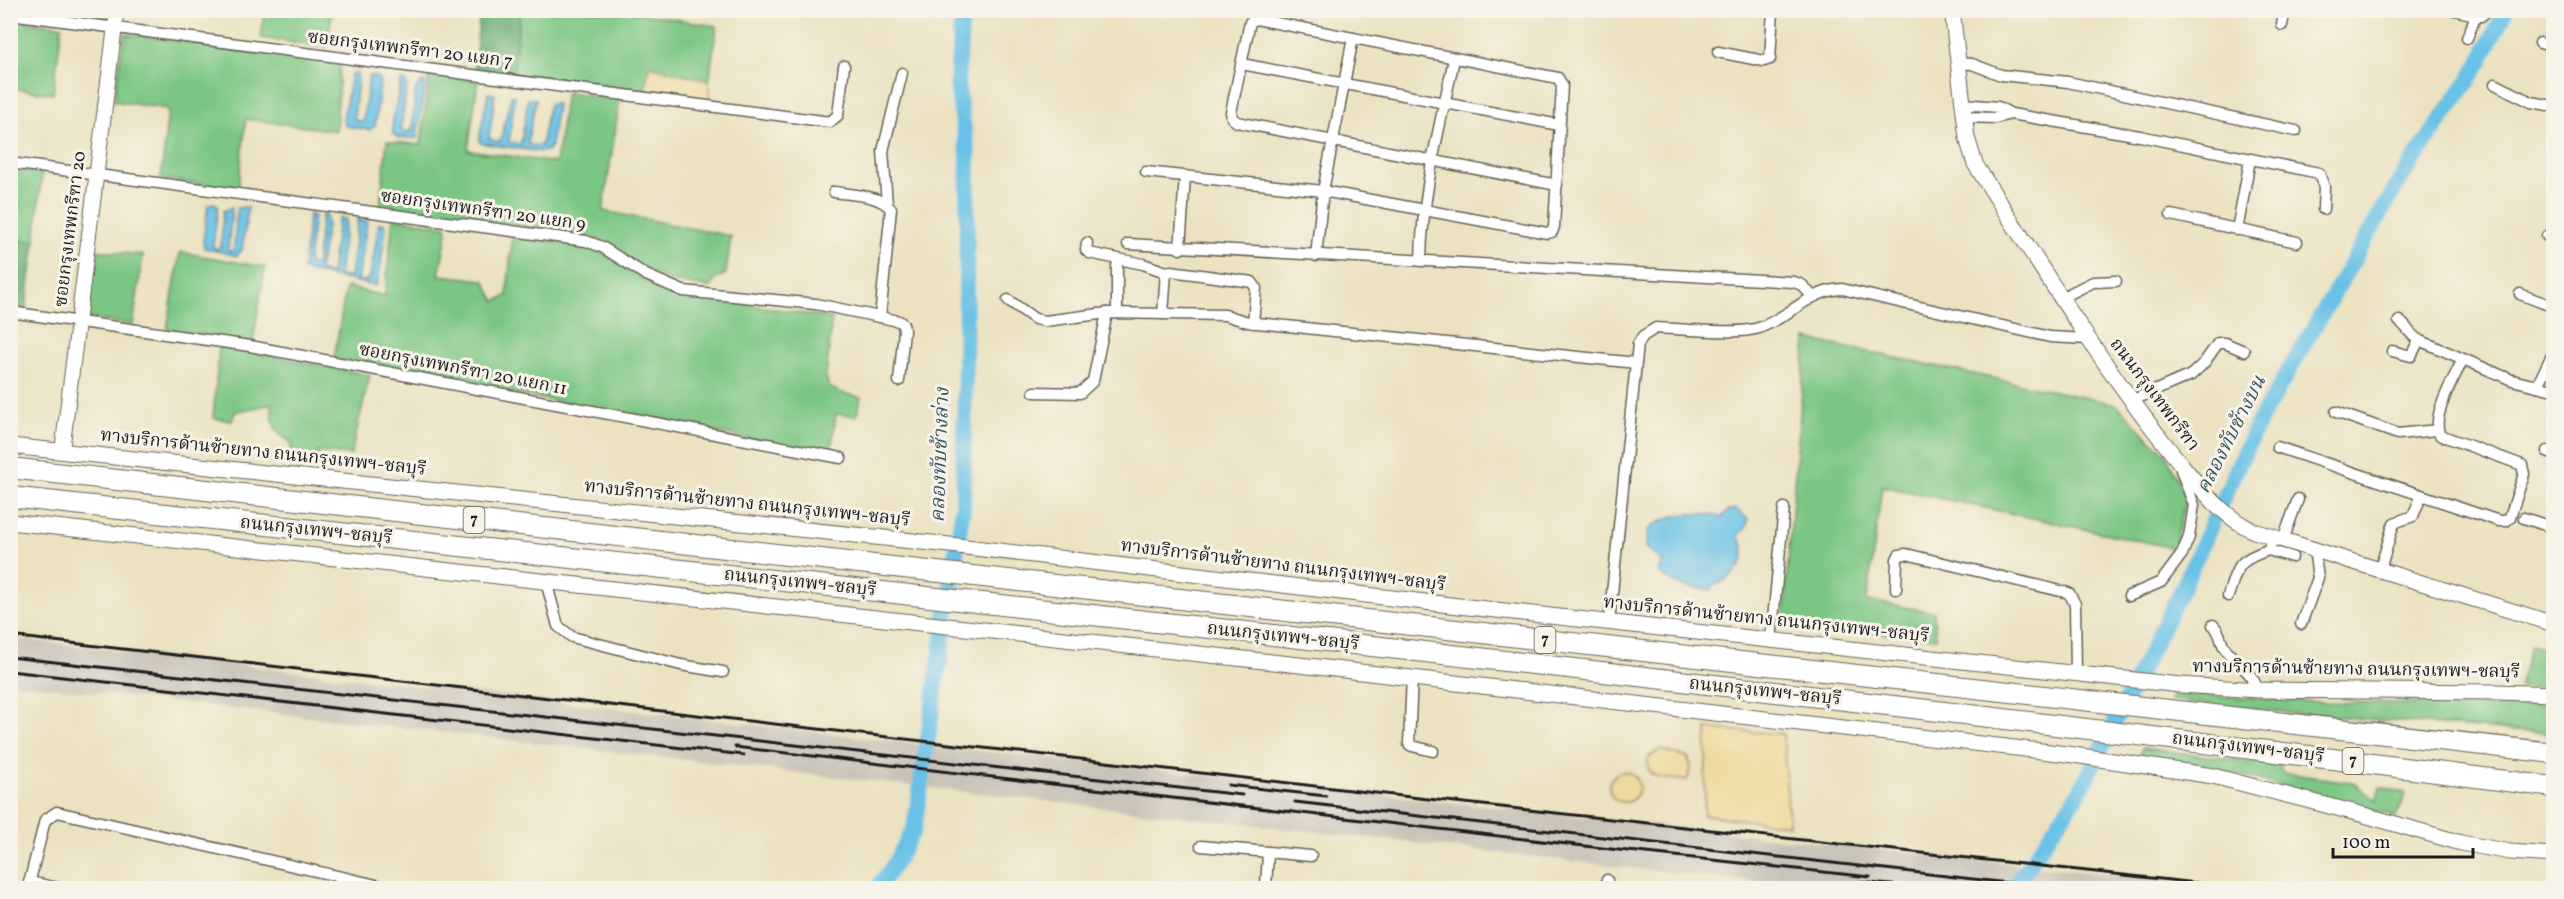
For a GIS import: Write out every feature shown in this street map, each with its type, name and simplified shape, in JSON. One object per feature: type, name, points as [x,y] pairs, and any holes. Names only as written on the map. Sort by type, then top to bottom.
[{"type":"highway","name":"ถนนกรุงเทพฯ-ชลบุรี","points":[[10,468],[2553,753]]},
{"type":"highway","name":"ถนนกรุงเทพฯ-ชลบุรี","points":[[10,497],[988,604],[2152,736],[2553,788]]},
{"type":"main road","name":"ถนนกรุงเทพกรีฑา","points":[[1952,10],[1969,150],[1975,164],[2087,339],[2131,400],[2201,489],[2243,526],[2275,542],[2314,549],[2553,624]]},
{"type":"main road","name":"ทางบริการด้านซ้ายทาง ถนนกรุงเทพฯ-ชลบุรี","points":[[10,446],[997,550],[1609,622],[2180,685],[2258,690],[2553,694]]},
{"type":"main road","points":[[10,522],[1412,677],[2067,754],[2223,779],[2368,816],[2461,843],[2510,852],[2553,855]]},
{"type":"street","name":"ซอยกรุงเทพกรีฑา 20","points":[[62,451],[117,10]]},
{"type":"street","points":[[1718,52],[1764,61],[1770,59],[1773,10]]},
{"type":"street","points":[[2282,25],[2285,10]]},
{"type":"street","points":[[2454,10],[2476,15],[2485,14],[2488,10]]},
{"type":"street","name":"ซอยกรุงเทพกรีฑา 20 แยก 7","points":[[10,14],[830,122],[838,115],[844,66]]},
{"type":"street","points":[[2467,38],[2476,15]]},
{"type":"street","points":[[1146,172],[1323,191],[1547,233],[1552,231],[1557,185],[1562,85],[1558,78],[1252,19],[1232,118],[1237,122],[1557,185]]},
{"type":"street","points":[[1316,256],[1323,191],[1353,38]]},
{"type":"street","points":[[2541,43],[2553,47]]},
{"type":"street","points":[[1421,261],[1424,210],[1432,159],[1454,59]]},
{"type":"street","points":[[1958,63],[1972,64],[2001,75],[2068,82],[2296,131]]},
{"type":"street","points":[[1242,64],[1559,125]]},
{"type":"street","points":[[887,204],[883,151],[902,73]]},
{"type":"street","points":[[2495,84],[2530,102],[2553,106]]},
{"type":"street","points":[[1964,111],[1995,118],[2011,114],[2140,136],[2319,173],[2324,187],[2323,209]]},
{"type":"street","points":[[2237,230],[2250,160]]},
{"type":"street","name":"ซอยกรุงเทพกรีฑา 20 แยก 9","points":[[10,164],[586,241],[602,247],[646,275],[683,291],[816,304],[899,321],[903,324],[899,381]]},
{"type":"street","points":[[1180,249],[1185,176]]},
{"type":"street","points":[[834,192],[873,198],[887,204],[891,209],[892,217],[880,317]]},
{"type":"street","points":[[2171,215],[2297,243]]},
{"type":"street","points":[[1087,243],[1086,250],[1089,253],[1143,264],[1166,272],[1252,282],[1256,288],[1253,322]]},
{"type":"street","points":[[1128,244],[1180,249],[1794,282],[1802,285],[1813,297]]},
{"type":"street","points":[[1034,392],[1080,393],[1093,381],[1112,313],[1118,266]]},
{"type":"street","points":[[1163,314],[1166,272]]},
{"type":"street","points":[[2061,298],[2093,282],[2116,281]]},
{"type":"street","points":[[1609,622],[1638,344],[1643,336],[1656,328],[1757,328],[1813,297],[1834,289],[1842,289],[2050,337],[2087,339]]},
{"type":"street","points":[[2520,294],[2553,307]]},
{"type":"street","points":[[1008,300],[1035,319],[1045,321],[1112,313],[1225,315],[1253,322],[1636,363]]},
{"type":"street","name":"ซอยกรุงเทพกรีฑา 20 แยก 11","points":[[10,312],[250,346],[841,458]]},
{"type":"street","points":[[2399,321],[2405,325],[2411,335],[2419,340],[2512,380],[2549,389]]},
{"type":"street","points":[[2392,351],[2411,356],[2419,340]]},
{"type":"street","points":[[2131,400],[2191,375],[2204,363],[2218,343],[2225,343],[2244,351]]},
{"type":"street","points":[[2537,387],[2553,351]]},
{"type":"street","points":[[2277,447],[2421,496],[2499,521],[2506,521],[2510,517],[2524,474],[2522,465],[2440,435],[2437,430],[2442,404],[2463,359]]},
{"type":"street","points":[[2336,412],[2398,434],[2437,430]]},
{"type":"street","points":[[2129,596],[2161,582],[2182,554],[2189,537],[2194,505],[2179,461]]},
{"type":"street","points":[[2380,569],[2394,523],[2413,516],[2421,496]]},
{"type":"street","points":[[2228,596],[2240,563],[2275,542],[2298,498]]},
{"type":"street","points":[[1771,640],[1784,508]]},
{"type":"street","points":[[2524,518],[2553,528]]},
{"type":"street","points":[[2275,542],[2292,557]]},
{"type":"street","points":[[2301,624],[2318,578],[2314,549]]},
{"type":"street","points":[[1896,589],[1897,559],[1906,554],[2069,593],[2075,604],[2076,674]]},
{"type":"street","points":[[546,582],[558,626],[572,637],[681,665],[723,672]]},
{"type":"street","points":[[2213,625],[2221,634],[2225,650],[2252,675],[2258,690]]},
{"type":"street","points":[[1412,677],[1409,744],[1433,751]]},
{"type":"street","points":[[59,888],[28,885],[45,820],[57,812],[390,888]]},
{"type":"street","points":[[1201,846],[1311,856]]},
{"type":"street","points":[[1266,888],[1268,852]]},
{"type":"shaded area","points":[[11,638],[909,743],[2235,888],[1808,888],[11,683]]},
{"type":"green space","points":[[22,10],[110,11],[108,22]]},
{"type":"green space","points":[[264,11],[332,11],[327,48],[261,38]]},
{"type":"green space","points":[[480,11],[520,11],[513,76],[474,71]]},
{"type":"green space","points":[[520,11],[627,11],[717,26],[709,81],[649,66],[645,94],[513,76]]},
{"type":"green space","points":[[10,18],[62,26],[53,94],[11,88]]},
{"type":"green space","points":[[124,34],[340,62],[336,131],[246,119],[238,189],[161,179],[168,109],[114,101]]},
{"type":"green space","points":[[429,75],[478,81],[468,150],[556,163],[566,92],[620,99],[603,211],[731,236],[726,274],[716,278],[710,288],[666,280],[636,265],[599,240],[550,230],[380,208],[387,141],[421,145]]},
{"type":"green space","points":[[11,167],[42,172],[35,242],[11,239]]},
{"type":"green space","points":[[393,218],[446,226],[447,233],[439,275],[484,280],[495,301],[507,296],[512,237],[589,245],[654,285],[681,294],[832,318],[826,377],[829,387],[841,393],[861,397],[857,416],[836,414],[831,454],[334,359],[346,287],[385,296]]},
{"type":"green space","points":[[11,239],[35,242],[26,309],[11,307]]},
{"type":"green space","points":[[94,250],[143,255],[133,325],[84,318]]},
{"type":"green space","points":[[180,252],[265,267],[253,343],[167,329]]},
{"type":"green space","points":[[1806,339],[2116,404],[2167,456],[2186,497],[2174,548],[1882,486],[1867,601],[1934,612],[1936,638],[1783,625]]},
{"type":"green space","points":[[219,346],[370,375],[351,455],[318,452],[315,469],[289,463],[291,442],[277,431],[272,416],[272,404],[235,412],[232,421],[213,418]]},
{"type":"green space","points":[[2548,632],[2553,634],[2553,689],[2519,687],[2531,645],[2542,647]]},
{"type":"green space","points":[[2172,694],[2321,702],[2553,705],[2553,734],[2290,713],[2170,700]]},
{"type":"green space","points":[[2142,748],[2280,765],[2283,773],[2352,782],[2376,800],[2381,787],[2405,793],[2397,817],[2204,767],[2139,756]]},
{"type":"sand","points":[[649,66],[709,81],[709,103],[645,94]]},
{"type":"sand","points":[[1707,729],[1783,734],[1789,825],[1704,815]]},
{"type":"sand","points":[[1660,750],[1688,757],[1691,766],[1687,780],[1659,778],[1649,771],[1649,757]]},
{"type":"sand","points":[[1624,772],[1630,773],[1638,781],[1638,793],[1630,801],[1624,802],[1618,801],[1610,793],[1609,787],[1610,781],[1618,773]]},
{"type":"water","points":[[356,73],[358,77],[354,118],[357,121],[363,121],[369,77],[375,76],[379,79],[375,126],[369,130],[346,126],[343,120],[351,74]]},
{"type":"water","points":[[401,81],[406,81],[407,85],[401,130],[412,132],[415,91],[422,82],[425,83],[417,138],[399,138],[393,134],[393,118]]},
{"type":"water","points":[[488,93],[495,94],[489,139],[500,142],[511,96],[515,96],[509,142],[521,144],[528,99],[536,99],[528,139],[529,145],[541,146],[549,104],[557,104],[551,145],[548,150],[541,152],[481,143],[479,140]]},
{"type":"water","points":[[213,203],[218,205],[213,247],[217,249],[221,246],[223,211],[232,207],[228,249],[230,252],[234,249],[237,208],[248,207],[242,250],[237,256],[204,248],[208,205]]},
{"type":"water","points":[[309,214],[314,216],[308,263],[316,266],[322,215],[326,215],[327,225],[319,271],[331,274],[338,221],[340,218],[346,219],[339,275],[347,278],[350,276],[358,219],[367,221],[358,280],[362,282],[370,278],[379,223],[384,224],[386,228],[376,286],[303,270]]},
{"type":"water","points":[[1736,509],[1748,519],[1746,528],[1738,537],[1743,545],[1743,561],[1727,579],[1712,586],[1712,590],[1678,584],[1658,572],[1663,564],[1646,548],[1648,530],[1673,516],[1702,514],[1721,517],[1729,510]]},
{"type":"waterway","name":"คลองทับช้างล่าง","points":[[877,888],[894,865],[914,829],[963,507],[968,155],[957,84],[962,10]]},
{"type":"waterway","name":"คลองทับช้างบน","points":[[2013,888],[2080,791],[2181,591],[2257,425],[2402,177],[2477,68],[2506,10]]},
{"type":"railway","points":[[10,636],[1419,798],[2243,888]]},
{"type":"railway","points":[[10,657],[1242,795]]},
{"type":"railway","points":[[10,671],[744,755]]},
{"type":"railway","points":[[735,747],[1870,877]]},
{"type":"railway","points":[[1228,785],[1326,796]]},
{"type":"railway","points":[[1295,802],[2052,888]]},
{"type":"railway","points":[[1859,882],[1923,888]]}]
